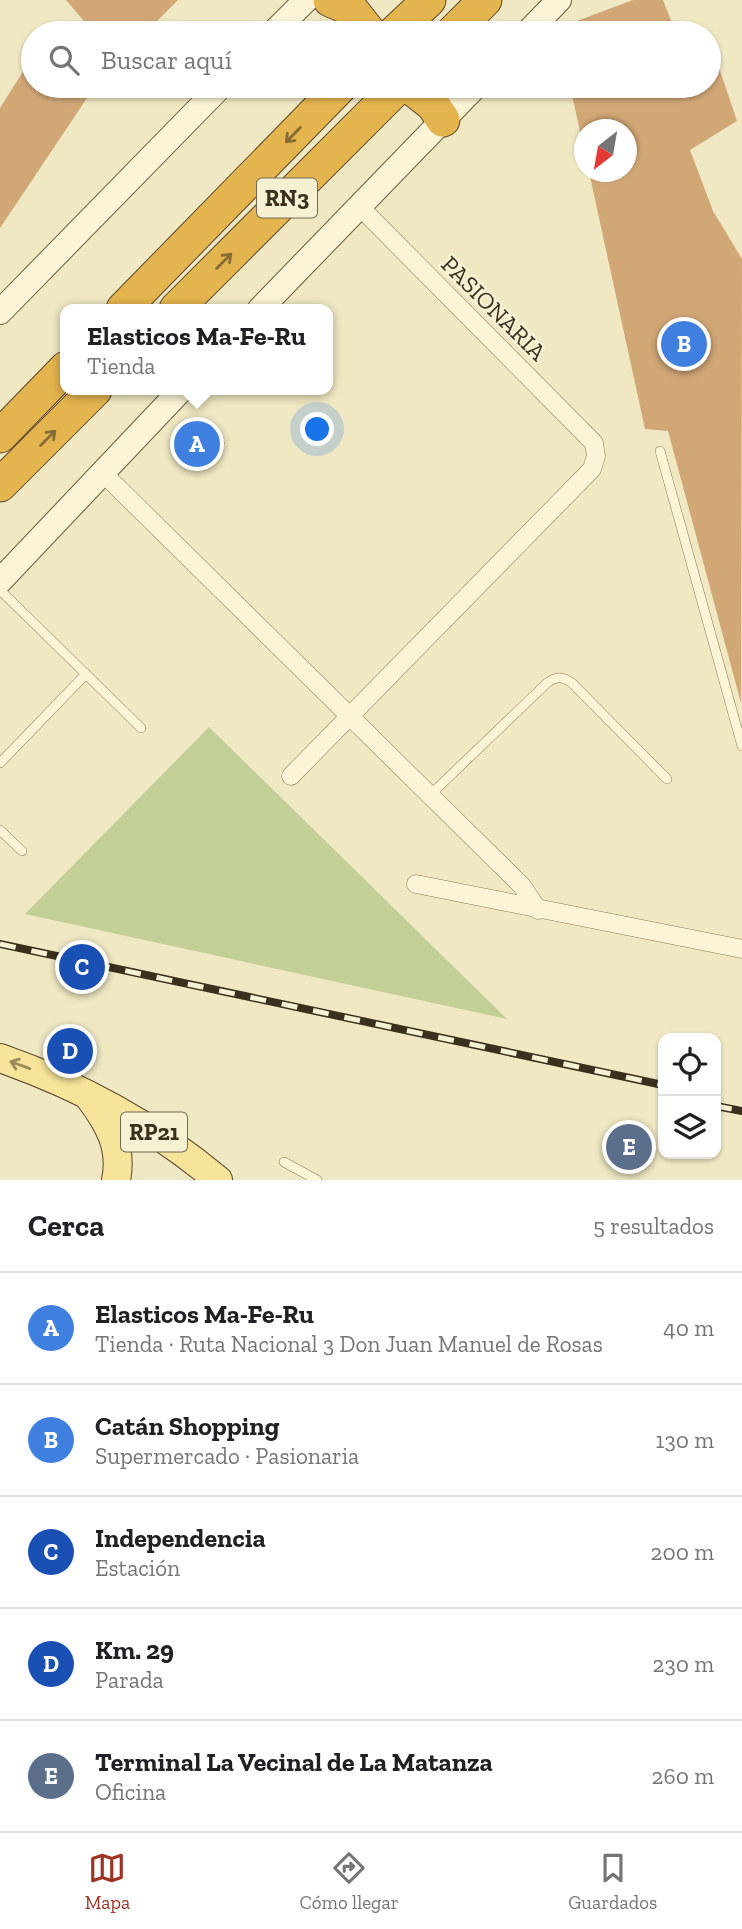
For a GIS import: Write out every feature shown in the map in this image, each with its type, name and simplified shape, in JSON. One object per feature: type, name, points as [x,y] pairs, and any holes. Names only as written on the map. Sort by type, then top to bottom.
[{"type":"highway","points":[[330,0],[351,9],[360,21]]},
{"type":"highway","points":[[407,21],[429,0]]},
{"type":"highway","name":"RN3","points":[[128,304],[329,98]]},
{"type":"highway","name":"RN3","points":[[181,304],[387,98]]},
{"type":"highway","points":[[424,98],[433,105],[443,120]]},
{"type":"highway","points":[[0,436],[60,374]]},
{"type":"highway","points":[[0,485],[90,395]]},
{"type":"main road","name":"RP21","points":[[0,1058],[85,1091],[132,1117],[162,1136],[219,1180]]},
{"type":"main road","points":[[85,1091],[107,1120],[116,1142],[116,1180]]},
{"type":"street","points":[[285,21],[306,0]]},
{"type":"street","points":[[539,21],[559,0]]},
{"type":"street","points":[[0,312],[209,98]]},
{"type":"street","points":[[265,304],[464,98]]},
{"type":"street","name":"PASIONARIA","points":[[350,715],[592,469],[596,456],[594,443],[359,207]]},
{"type":"street","points":[[0,581],[176,395]]},
{"type":"street","points":[[103,473],[522,886],[538,910]]},
{"type":"street","points":[[291,776],[350,715]]},
{"type":"street","points":[[416,884],[742,949]]},
{"type":"lane","points":[[660,452],[742,746]]},
{"type":"lane","points":[[0,590],[141,728]]},
{"type":"lane","points":[[0,763],[86,674]]},
{"type":"lane","points":[[430,795],[547,683],[562,677],[572,682],[667,779]]},
{"type":"lane","points":[[0,830],[22,851]]},
{"type":"lane","points":[[284,1162],[317,1180]]},
{"type":"green space","points":[[209,727],[507,1019],[25,914]]},
{"type":"building","points":[[66,0],[178,0],[157,21],[84,21]]},
{"type":"building","points":[[633,0],[663,0],[671,21],[577,21]]},
{"type":"building","points":[[721,74],[737,121],[690,150],[713,211],[742,259],[741,703],[668,431],[645,429],[591,182],[637,182],[637,119],[577,119],[573,98],[721,98]]},
{"type":"building","points":[[21,75],[21,98],[87,98],[0,228],[0,108]]},
{"type":"building","points":[[198,417],[225,443],[197,471],[170,446]]},
{"type":"railway","points":[[0,944],[658,1084]]},
{"type":"railway","points":[[721,1107],[742,1111]]},
{"type":"place","name":"Catán Shopping","points":[[684,344]]},
{"type":"place","name":"Elasticos Ma-Fe-Ru","points":[[197,444]]},
{"type":"place","name":"Independencia","points":[[82,967]]},
{"type":"place","name":"Km. 29","points":[[70,1051]]},
{"type":"place","name":"Terminal La Vecinal de La Matanza","points":[[629,1147]]}]
